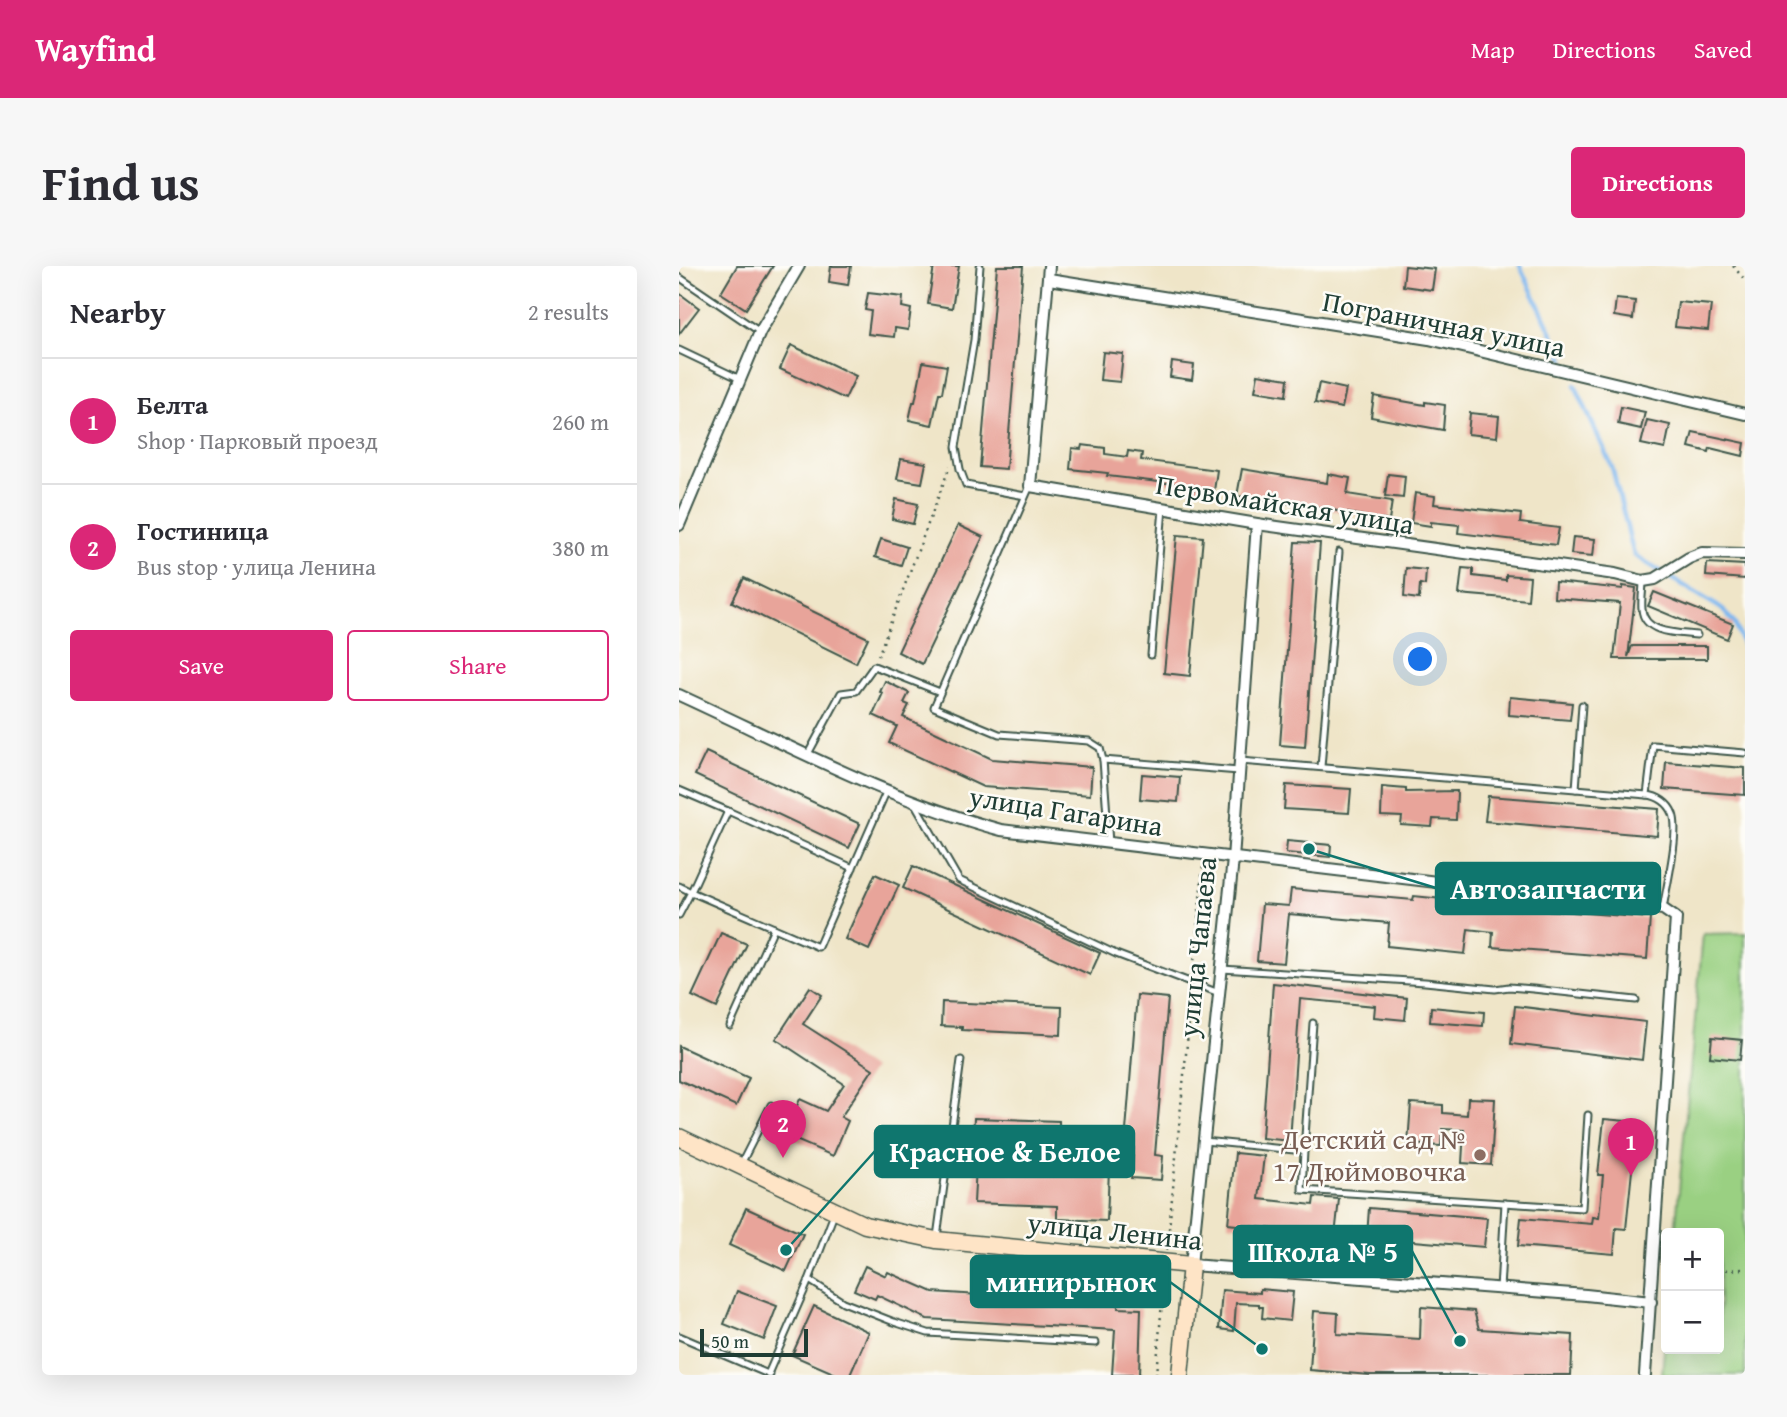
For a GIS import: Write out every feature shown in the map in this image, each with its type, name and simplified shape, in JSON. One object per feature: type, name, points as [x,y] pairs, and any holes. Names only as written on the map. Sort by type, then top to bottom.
[{"type":"main road","name":"улица Ленина","points":[[679,1138],[865,1225],[936,1240],[1191,1265]]},
{"type":"main road","name":"улица Чапаева","points":[[1180,1375],[1191,1265]]},
{"type":"street","points":[[679,524],[760,332],[799,266]]},
{"type":"street","points":[[1027,491],[1049,266]]},
{"type":"street","name":"Пограничная улица","points":[[1049,279],[1429,339],[1745,414]]},
{"type":"street","name":"Первомайская улица","points":[[1027,491],[1163,508],[1257,524],[1615,574],[1643,581],[1655,579],[1702,553],[1745,554]]},
{"type":"street","name":"улица Чапаева","points":[[1191,1265],[1233,859],[1257,524]]},
{"type":"street","name":"улица Гагарина","points":[[679,695],[887,790],[957,818],[1001,830],[1663,909],[1676,918],[1651,1302]]},
{"type":"street","name":"улица Ленина","points":[[1191,1265],[1651,1302]]},
{"type":"street","points":[[1645,1375],[1651,1302]]},
{"type":"lane","points":[[980,266],[974,340],[957,447],[960,469],[966,485],[1027,491],[934,707],[999,734],[1089,741],[1100,748],[1109,843]]},
{"type":"lane","points":[[679,277],[760,332]]},
{"type":"lane","points":[[679,350],[740,379]]},
{"type":"lane","points":[[1150,655],[1163,508]]},
{"type":"lane","points":[[1321,767],[1339,552]]},
{"type":"lane","points":[[1643,581],[1644,618],[1663,631],[1697,635]]},
{"type":"lane","points":[[808,754],[841,693],[856,691],[874,666],[940,692]]},
{"type":"lane","points":[[1576,789],[1581,705]]},
{"type":"lane","points":[[1647,795],[1653,745],[1745,752]]},
{"type":"lane","points":[[1103,760],[1321,767],[1656,796],[1668,805],[1674,814],[1675,829],[1663,909]]},
{"type":"lane","points":[[679,790],[853,868]]},
{"type":"lane","points":[[679,886],[818,947],[887,790]]},
{"type":"lane","points":[[914,801],[959,880],[1116,954],[1219,993]]},
{"type":"lane","points":[[679,915],[728,811]]},
{"type":"lane","points":[[730,1026],[774,928]]},
{"type":"lane","points":[[1222,968],[1496,989],[1509,987],[1636,1000]]},
{"type":"lane","points":[[1313,1023],[1302,1189],[1582,1208],[1588,1115]]},
{"type":"lane","points":[[936,1240],[961,1060]]},
{"type":"lane","points":[[740,1167],[771,1105]]},
{"type":"lane","points":[[1204,1141],[1304,1151]]},
{"type":"lane","points":[[1500,1289],[1505,1203]]},
{"type":"lane","points":[[679,1336],[769,1375],[835,1212]]},
{"type":"lane","points":[[809,1280],[843,1302],[928,1333],[1096,1343]]},
{"type":"path","points":[[1733,266],[1745,280]]},
{"type":"path","points":[[874,666],[957,447]]},
{"type":"path","points":[[1156,1375],[1204,855]]},
{"type":"path","points":[[1724,1270],[1745,1269]]},
{"type":"green space","points":[[1745,933],[1745,1375],[1662,1375],[1664,1354],[1724,1354],[1724,1228],[1675,1228],[1703,934]]},
{"type":"building","points":[[737,266],[773,266],[746,309],[721,293]]},
{"type":"building","points":[[831,266],[851,266],[848,285],[829,282]]},
{"type":"building","points":[[934,266],[959,266],[952,308],[928,304]]},
{"type":"building","points":[[997,266],[1023,266],[1006,469],[980,467]]},
{"type":"building","points":[[1405,266],[1435,269],[1432,290],[1403,286]]},
{"type":"building","points":[[679,293],[699,308],[679,334]]},
{"type":"building","points":[[868,293],[903,297],[902,307],[911,309],[908,330],[895,328],[894,337],[868,334],[871,311],[865,310]]},
{"type":"building","points":[[1616,299],[1635,301],[1633,319],[1614,316]]},
{"type":"building","points":[[1678,302],[1711,305],[1708,330],[1675,327]]},
{"type":"building","points":[[791,345],[856,376],[845,399],[780,369]]},
{"type":"building","points":[[1103,352],[1123,354],[1120,382],[1100,380]]},
{"type":"building","points":[[923,362],[947,366],[932,425],[909,420]]},
{"type":"building","points":[[1172,362],[1194,365],[1192,380],[1170,377]]},
{"type":"building","points":[[1258,374],[1288,379],[1286,396],[1255,391]]},
{"type":"building","points":[[1319,383],[1346,389],[1342,408],[1315,403]]},
{"type":"building","points":[[1374,396],[1425,405],[1425,402],[1445,405],[1443,430],[1371,417]]},
{"type":"building","points":[[1621,407],[1645,412],[1641,429],[1618,424]]},
{"type":"building","points":[[1470,413],[1499,416],[1497,437],[1468,434]]},
{"type":"building","points":[[1647,420],[1670,425],[1665,449],[1641,444]]},
{"type":"building","points":[[1693,432],[1745,443],[1743,456],[1710,448],[1709,452],[1689,447]]},
{"type":"building","points":[[1082,445],[1105,448],[1105,454],[1127,457],[1128,451],[1142,453],[1141,460],[1217,470],[1214,491],[1070,469],[1072,448],[1081,449]]},
{"type":"building","points":[[901,459],[926,463],[922,483],[897,479]]},
{"type":"building","points":[[1242,469],[1327,483],[1328,474],[1350,478],[1347,494],[1392,501],[1389,521],[1237,496]]},
{"type":"building","points":[[1388,474],[1405,476],[1403,498],[1385,496]]},
{"type":"building","points":[[1415,493],[1435,496],[1434,504],[1521,514],[1520,523],[1559,528],[1556,545],[1458,533],[1459,525],[1431,522],[1431,526],[1411,523]]},
{"type":"building","points":[[896,499],[918,504],[913,524],[892,519]]},
{"type":"building","points":[[958,525],[983,537],[922,664],[898,652]]},
{"type":"building","points":[[1177,535],[1203,537],[1190,676],[1164,673]]},
{"type":"building","points":[[1573,537],[1595,539],[1593,556],[1571,554]]},
{"type":"building","points":[[881,539],[907,547],[901,565],[875,557]]},
{"type":"building","points":[[1295,542],[1320,543],[1305,747],[1280,745]]},
{"type":"building","points":[[1707,563],[1745,565],[1745,579],[1706,576]]},
{"type":"building","points":[[1406,568],[1426,570],[1425,585],[1420,584],[1419,599],[1404,597]]},
{"type":"building","points":[[1462,568],[1473,569],[1473,576],[1506,580],[1506,575],[1530,577],[1528,600],[1459,594]]},
{"type":"building","points":[[744,578],[868,638],[856,663],[732,602]]},
{"type":"building","points":[[1555,582],[1636,588],[1628,657],[1632,646],[1707,646],[1707,659],[1614,659],[1620,603],[1554,598]]},
{"type":"building","points":[[1654,592],[1733,624],[1727,639],[1648,606]]},
{"type":"building","points":[[885,681],[909,693],[904,703],[909,705],[903,717],[992,759],[1092,767],[1090,795],[983,787],[889,743],[897,726],[873,715],[883,693],[880,692]]},
{"type":"building","points":[[1510,697],[1572,703],[1570,720],[1509,715]]},
{"type":"building","points":[[706,752],[860,824],[849,848],[695,775]]},
{"type":"building","points":[[1666,762],[1745,768],[1745,795],[1664,789]]},
{"type":"building","points":[[1142,774],[1180,777],[1178,802],[1140,799]]},
{"type":"building","points":[[1286,785],[1351,789],[1349,813],[1284,809]]},
{"type":"building","points":[[1382,787],[1406,789],[1406,792],[1457,791],[1456,820],[1433,819],[1432,827],[1401,825],[1402,817],[1381,816]]},
{"type":"building","points":[[1488,796],[1659,809],[1657,836],[1485,821]]},
{"type":"building","points":[[1287,841],[1331,845],[1330,857],[1286,853]]},
{"type":"building","points":[[913,866],[1100,953],[1090,975],[903,888]]},
{"type":"building","points":[[875,874],[899,885],[869,950],[845,939]]},
{"type":"building","points":[[1291,889],[1413,900],[1414,896],[1471,902],[1470,907],[1495,910],[1495,906],[1650,918],[1647,959],[1492,947],[1493,932],[1468,929],[1465,954],[1387,946],[1389,923],[1289,914],[1284,963],[1257,961],[1262,904],[1289,906]]},
{"type":"building","points":[[721,933],[747,944],[717,1008],[692,996]]},
{"type":"building","points":[[1273,983],[1407,998],[1405,1020],[1374,1017],[1375,1006],[1300,999],[1290,1141],[1262,1138]]},
{"type":"building","points":[[810,987],[822,995],[803,1024],[873,1069],[841,1117],[848,1121],[833,1156],[784,1135],[800,1099],[826,1111],[844,1084],[776,1039]]},
{"type":"building","points":[[1137,995],[1168,998],[1155,1155],[1163,1156],[1161,1180],[1131,1178],[1134,1143],[1125,1143]]},
{"type":"building","points":[[942,1002],[1062,1007],[1061,1035],[962,1030],[962,1027],[941,1026]]},
{"type":"building","points":[[1515,1006],[1646,1022],[1642,1060],[1511,1044]]},
{"type":"building","points":[[1431,1007],[1484,1012],[1483,1026],[1430,1022]]},
{"type":"building","points":[[1712,1037],[1742,1040],[1740,1060],[1710,1057]]},
{"type":"building","points":[[679,1046],[749,1078],[736,1106],[679,1080]]},
{"type":"building","points":[[1468,1098],[1495,1099],[1491,1165],[1462,1163],[1464,1130],[1442,1129],[1441,1146],[1408,1144],[1411,1103],[1443,1105],[1443,1113],[1467,1115]]},
{"type":"building","points":[[974,1118],[1059,1121],[1059,1131],[1069,1131],[1067,1166],[1109,1168],[1107,1221],[1057,1219],[1057,1206],[974,1203]]},
{"type":"building","points":[[1604,1119],[1637,1122],[1626,1229],[1616,1228],[1614,1254],[1518,1246],[1521,1218],[1592,1224],[1593,1217],[1599,1218],[1603,1175],[1598,1175]]},
{"type":"building","points":[[1235,1153],[1264,1156],[1259,1199],[1313,1205],[1314,1197],[1339,1199],[1335,1236],[1228,1224]]},
{"type":"building","points":[[746,1208],[803,1234],[786,1271],[729,1245]]},
{"type":"building","points":[[1369,1208],[1487,1218],[1484,1247],[1367,1237]]},
{"type":"building","points":[[865,1266],[886,1276],[888,1272],[933,1292],[1118,1304],[1118,1308],[1141,1309],[1139,1375],[1112,1375],[1115,1330],[927,1319],[877,1295],[875,1299],[854,1290]]},
{"type":"building","points":[[1260,1289],[1293,1292],[1290,1321],[1262,1318],[1263,1307],[1259,1307],[1259,1304],[1236,1303],[1234,1331],[1219,1329],[1222,1290],[1260,1293]]},
{"type":"building","points":[[737,1291],[777,1306],[764,1340],[724,1324]]},
{"type":"building","points":[[814,1306],[869,1332],[850,1375],[838,1375],[792,1355]]},
{"type":"building","points":[[1421,1307],[1474,1311],[1479,1329],[1573,1335],[1571,1375],[1370,1375],[1310,1370],[1314,1311],[1338,1313],[1337,1334],[1420,1339]]},
{"type":"waterway","points":[[1520,266],[1564,359]]},
{"type":"waterway","points":[[1575,385],[1612,467],[1634,555],[1722,609],[1735,624],[1745,651]]},
{"type":"place","name":"Автозапчасти","points":[[1309,849]]},
{"type":"place","name":"Детский сад № 17 Дюймовочка","points":[[1480,1155]]},
{"type":"place","name":"Гостиница","points":[[783,1158]]},
{"type":"place","name":"Белта","points":[[1631,1176]]},
{"type":"place","name":"Красное & Белое","points":[[786,1250]]},
{"type":"place","name":"Школа № 5","points":[[1460,1341]]},
{"type":"place","name":"минирынок","points":[[1262,1349]]}]
